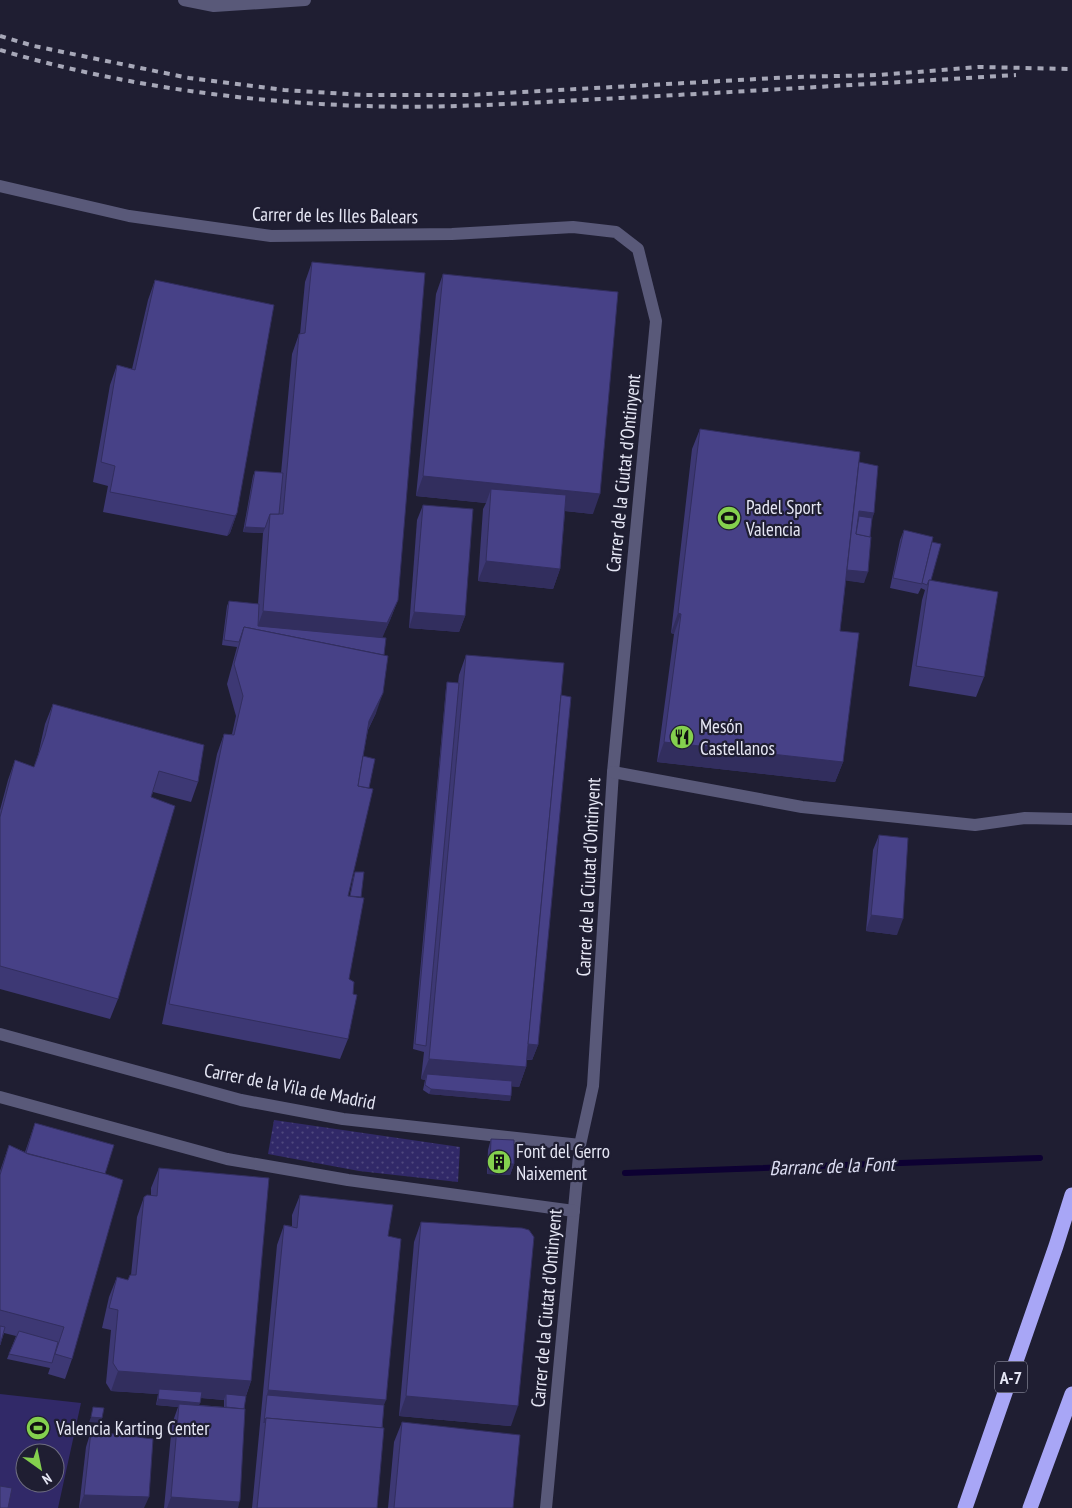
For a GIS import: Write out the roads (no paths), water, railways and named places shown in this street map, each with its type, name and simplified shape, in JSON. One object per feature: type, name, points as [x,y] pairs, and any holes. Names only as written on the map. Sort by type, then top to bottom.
[{"type":"highway","name":"A-7","points":[[965,1508],[1072,1195]]},
{"type":"highway","points":[[1030,1508],[1072,1394]]},
{"type":"street","points":[[184,0],[214,6],[305,0]]},
{"type":"street","name":"Carrer de les Illes Balears","points":[[0,186],[129,216],[271,236],[452,234],[572,227],[616,232],[638,249]]},
{"type":"street","name":"Carrer de la Ciutat d'Ontinyent","points":[[546,1508],[580,1145],[594,1086],[613,772],[656,321],[638,249]]},
{"type":"street","points":[[613,772],[802,807],[975,825],[1025,818],[1072,819]]},
{"type":"street","name":"Carrer de la Vila de Madrid","points":[[0,1034],[241,1100],[343,1119],[580,1145]]},
{"type":"street","points":[[0,1097],[227,1159],[348,1180],[574,1210]]},
{"type":"waterway","name":"Barranc de la Font","points":[[625,1173],[1040,1158]]},
{"type":"railway","points":[[0,36],[34,46],[189,78],[284,90],[364,95],[469,95],[793,77],[879,75],[979,67],[1072,69]]},
{"type":"railway","points":[[0,50],[90,73],[181,90],[319,104],[397,107],[493,105],[1016,75]]},
{"type":"place","name":"Padel Sport Valencia","points":[[729,518]]},
{"type":"place","name":"Mesón Castellanos","points":[[682,737]]},
{"type":"place","name":"Font del Gerro Naixement","points":[[499,1162]]},
{"type":"place","name":"Valencia Karting Center","points":[[38,1428]]}]
